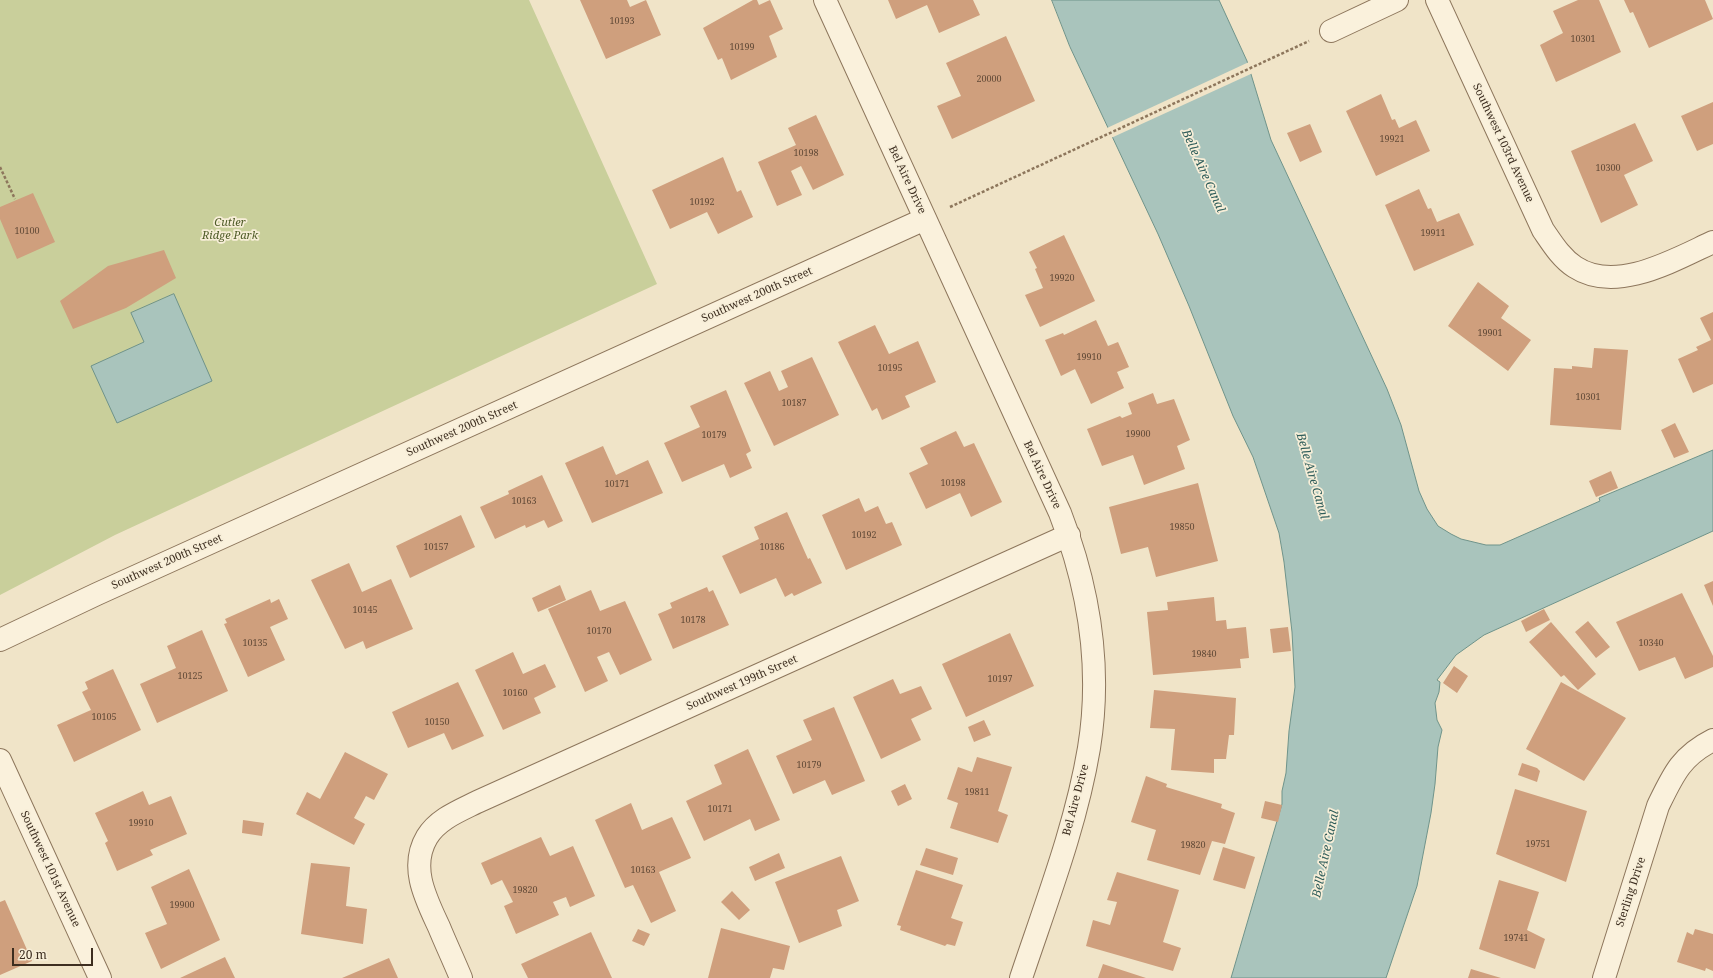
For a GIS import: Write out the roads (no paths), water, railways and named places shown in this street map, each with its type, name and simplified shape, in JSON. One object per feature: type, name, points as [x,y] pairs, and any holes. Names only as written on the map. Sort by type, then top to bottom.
[{"type":"street","name":"Bel Aire Drive","points":[[825,0],[1069,535],[1084,590],[1092,632],[1094,689],[1089,747],[1080,792],[1069,830],[1021,978]]},
{"type":"street","points":[[1331,31],[1397,0]]},
{"type":"street","name":"Southwest 103rd Avenue","points":[[1437,0],[1543,230],[1554,247],[1568,261],[1586,272],[1604,276],[1625,276],[1644,272],[1713,242]]},
{"type":"street","name":"Southwest 200th Street","points":[[0,640],[97,594],[925,218]]},
{"type":"street","name":"Southwest 199th Street","points":[[461,978],[422,887],[419,864],[424,843],[428,836],[446,818],[477,802],[1069,535]]},
{"type":"street","name":"Sterling Drive","points":[[1604,978],[1658,806],[1682,762],[1700,746],[1713,740]]},
{"type":"street","name":"Southwest 101st Avenue","points":[[0,760],[100,978]]},
{"type":"water","name":"Belle Aire Canal","points":[[1052,0],[1219,0],[1247,61],[1271,140],[1387,389],[1401,425],[1419,491],[1427,509],[1438,526],[1461,539],[1486,545],[1500,545],[1600,501],[1599,498],[1713,450],[1713,531],[1484,635],[1456,655],[1437,680],[1440,682],[1439,692],[1435,703],[1437,720],[1442,730],[1438,747],[1431,813],[1417,886],[1386,978],[1231,978],[1282,804],[1282,791],[1286,773],[1289,731],[1295,687],[1292,632],[1279,533],[1253,457],[1233,416],[1189,306],[1158,234],[1070,47]]},
{"type":"water","points":[[174,294],[212,381],[117,423],[91,366],[144,342],[131,313]]},
{"type":"park label","name":"Cutler Ridge Park","points":[[230,229]]}]
